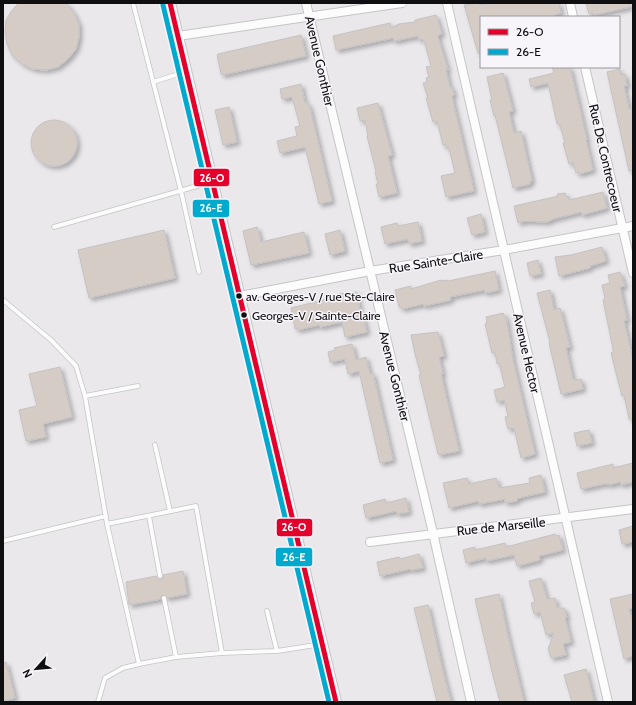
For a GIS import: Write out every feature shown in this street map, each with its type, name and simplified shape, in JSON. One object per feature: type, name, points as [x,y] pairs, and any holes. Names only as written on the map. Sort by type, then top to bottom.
[{"type":"street","points":[[170,3],[336,702]]},
{"type":"street","name":"Avenue Gonthier","points":[[306,3],[433,533],[471,702]]},
{"type":"street","points":[[178,36],[402,3]]},
{"type":"street","name":"Avenue Hector","points":[[447,3],[608,702]]},
{"type":"street","points":[[570,3],[573,16]]},
{"type":"street","name":"Rue De Contrecoeur","points":[[585,68],[633,273]]},
{"type":"street","name":"Rue Sainte-Claire","points":[[240,296],[370,271],[504,250],[633,226]]},
{"type":"street","name":"Rue de Marseille","points":[[370,542],[633,509]]},
{"type":"lane","points":[[133,3],[181,191],[199,272]]},
{"type":"lane","points":[[153,82],[187,72]]},
{"type":"lane","points":[[54,227],[213,182]]},
{"type":"lane","points":[[3,300],[50,340],[76,366],[85,396],[107,524],[138,664]]},
{"type":"lane","points":[[85,396],[138,386]]},
{"type":"lane","points":[[155,445],[170,511]]},
{"type":"lane","points":[[107,524],[196,506],[222,652]]},
{"type":"lane","points":[[3,541],[106,516]]},
{"type":"lane","points":[[149,516],[160,576]]},
{"type":"lane","points":[[164,598],[176,657]]},
{"type":"lane","points":[[268,611],[277,651]]},
{"type":"lane","points":[[98,702],[105,678],[123,668],[138,664],[176,657],[222,652],[277,651],[322,644]]},
{"type":"building","points":[[19,3],[66,3],[74,13],[79,24],[79,37],[76,49],[68,59],[58,67],[46,70],[33,69],[22,64],[12,55],[7,44],[5,32],[6,20],[12,10]]},
{"type":"building","points":[[478,3],[479,5],[491,3],[559,3],[561,13],[554,16],[480,16],[480,53],[478,53],[464,5]]},
{"type":"building","points":[[586,3],[630,3],[630,7],[594,15],[593,13],[589,14]]},
{"type":"building","points":[[436,15],[442,34],[438,35],[438,37],[448,70],[446,70],[450,87],[452,87],[454,95],[452,97],[474,191],[446,197],[441,176],[455,173],[449,148],[447,149],[446,145],[443,145],[437,121],[433,122],[426,98],[428,98],[423,83],[427,82],[426,78],[429,77],[426,67],[431,66],[424,41],[422,39],[419,40],[418,36],[394,41],[393,38],[336,50],[333,36],[390,23],[391,28],[399,24],[415,22],[415,20]]},
{"type":"building","points":[[301,35],[306,56],[223,75],[221,74],[218,54]]},
{"type":"building","points":[[552,68],[570,68],[593,170],[579,174],[578,172],[576,173],[573,162],[569,164],[560,126],[557,124],[548,83],[531,87],[529,79],[554,73]]},
{"type":"building","points":[[620,69],[621,75],[625,74],[627,86],[624,86],[629,109],[633,109],[633,170],[629,171],[607,72]]},
{"type":"building","points":[[503,73],[513,111],[509,112],[514,133],[521,131],[532,181],[530,181],[530,184],[513,188],[490,100],[492,100],[487,77]]},
{"type":"building","points":[[301,84],[305,103],[308,103],[310,108],[332,201],[319,204],[305,147],[280,153],[277,141],[297,136],[295,127],[300,126],[292,97],[282,99],[280,89]]},
{"type":"building","points":[[378,103],[392,155],[388,156],[397,193],[379,197],[376,184],[378,184],[376,171],[367,136],[365,120],[360,121],[357,108]]},
{"type":"building","points":[[229,107],[237,142],[223,145],[215,110]]},
{"type":"building","points":[[49,120],[59,120],[67,124],[73,130],[77,138],[77,148],[73,156],[67,162],[59,166],[49,166],[41,162],[35,156],[31,148],[31,138],[35,130],[41,124]]},
{"type":"building","points":[[603,192],[607,208],[582,215],[581,212],[547,222],[525,221],[518,223],[514,206],[558,196],[557,194],[565,193],[569,200]]},
{"type":"building","points":[[481,214],[485,232],[472,235],[467,218]]},
{"type":"building","points":[[418,222],[422,241],[409,244],[408,239],[385,244],[381,227],[397,223],[398,226]]},
{"type":"building","points":[[257,227],[261,242],[304,232],[309,253],[251,265],[243,231]]},
{"type":"building","points":[[164,230],[175,278],[89,298],[78,250]]},
{"type":"building","points":[[340,230],[345,251],[330,255],[325,234]]},
{"type":"building","points":[[602,247],[606,261],[590,266],[590,268],[559,276],[555,257],[571,255]]},
{"type":"building","points":[[538,260],[541,274],[530,276],[527,263]]},
{"type":"building","points":[[495,271],[499,290],[485,293],[484,290],[450,297],[451,300],[424,306],[423,304],[402,309],[402,307],[399,307],[395,290],[411,286],[411,289],[441,280],[448,281]]},
{"type":"building","points":[[620,272],[625,286],[620,287],[627,320],[624,321],[633,360],[633,419],[629,419],[624,395],[622,396],[618,381],[611,353],[613,352],[613,349],[603,300],[605,298],[602,285],[610,283],[608,275]]},
{"type":"building","points":[[550,290],[554,310],[560,308],[570,347],[566,348],[573,380],[581,379],[583,389],[561,394],[550,342],[537,293]]},
{"type":"building","points":[[357,292],[361,317],[363,316],[367,332],[345,337],[342,322],[320,327],[319,325],[298,330],[298,328],[295,329],[291,308],[339,296],[339,294]]},
{"type":"building","points":[[503,313],[504,316],[506,316],[513,360],[535,454],[521,458],[514,428],[508,429],[505,417],[508,416],[504,400],[497,402],[494,390],[505,387],[499,363],[497,364],[495,352],[492,353],[485,324],[487,323],[486,317]]},
{"type":"building","points":[[438,332],[444,356],[439,357],[443,374],[441,374],[459,451],[439,455],[419,375],[421,375],[411,335]]},
{"type":"building","points":[[352,344],[356,360],[366,357],[370,374],[373,373],[393,460],[380,463],[359,371],[348,374],[345,359],[330,362],[328,352],[335,350],[334,348]]},
{"type":"building","points":[[60,367],[72,417],[43,424],[46,437],[26,441],[19,410],[37,406],[29,374]]},
{"type":"building","points":[[589,430],[592,443],[577,446],[574,433]]},
{"type":"building","points":[[633,463],[633,482],[621,485],[620,482],[609,485],[604,484],[581,489],[577,473],[613,464],[613,468]]},
{"type":"building","points":[[541,475],[545,492],[523,497],[517,499],[517,501],[505,503],[505,499],[479,504],[478,501],[449,508],[443,483],[467,478],[469,484],[496,478],[499,488],[530,483],[529,478]]},
{"type":"building","points":[[406,498],[409,512],[397,514],[396,511],[366,518],[363,505],[385,499],[386,503]]},
{"type":"building","points":[[633,526],[633,542],[622,544],[619,530]]},
{"type":"building","points":[[555,534],[556,536],[559,535],[563,550],[539,556],[540,560],[517,566],[514,555],[486,561],[486,558],[466,563],[463,550],[475,547],[475,550],[505,543],[506,547]]},
{"type":"building","points":[[419,554],[423,568],[410,569],[380,576],[377,562],[399,557],[400,559]]},
{"type":"building","points":[[183,571],[187,594],[167,598],[164,595],[161,596],[161,599],[129,605],[126,582],[156,576],[158,579],[161,579],[163,578],[163,575]]},
{"type":"building","points":[[541,578],[547,599],[555,598],[557,608],[564,608],[567,617],[565,618],[571,642],[563,644],[566,655],[551,658],[548,649],[554,633],[546,635],[540,612],[534,614],[531,603],[535,602],[529,581]]},
{"type":"building","points":[[499,594],[524,702],[500,702],[475,599]]},
{"type":"building","points":[[633,594],[633,608],[629,609],[633,624],[633,656],[624,659],[610,599]]},
{"type":"building","points":[[428,605],[451,702],[437,702],[414,608]]},
{"type":"building","points":[[6,662],[15,698],[3,701],[3,663]]},
{"type":"building","points":[[586,669],[594,702],[572,702],[564,675]]},
{"type":"transit line","name":"26-O","points":[[170,3],[336,702]]},
{"type":"transit line","name":"26-E","points":[[163,5],[329,702]]},
{"type":"place","name":"av. Georges-V / rue Ste-Claire","points":[[239,296]]},
{"type":"place","name":"Georges-V / Sainte-Claire","points":[[244,315]]}]
